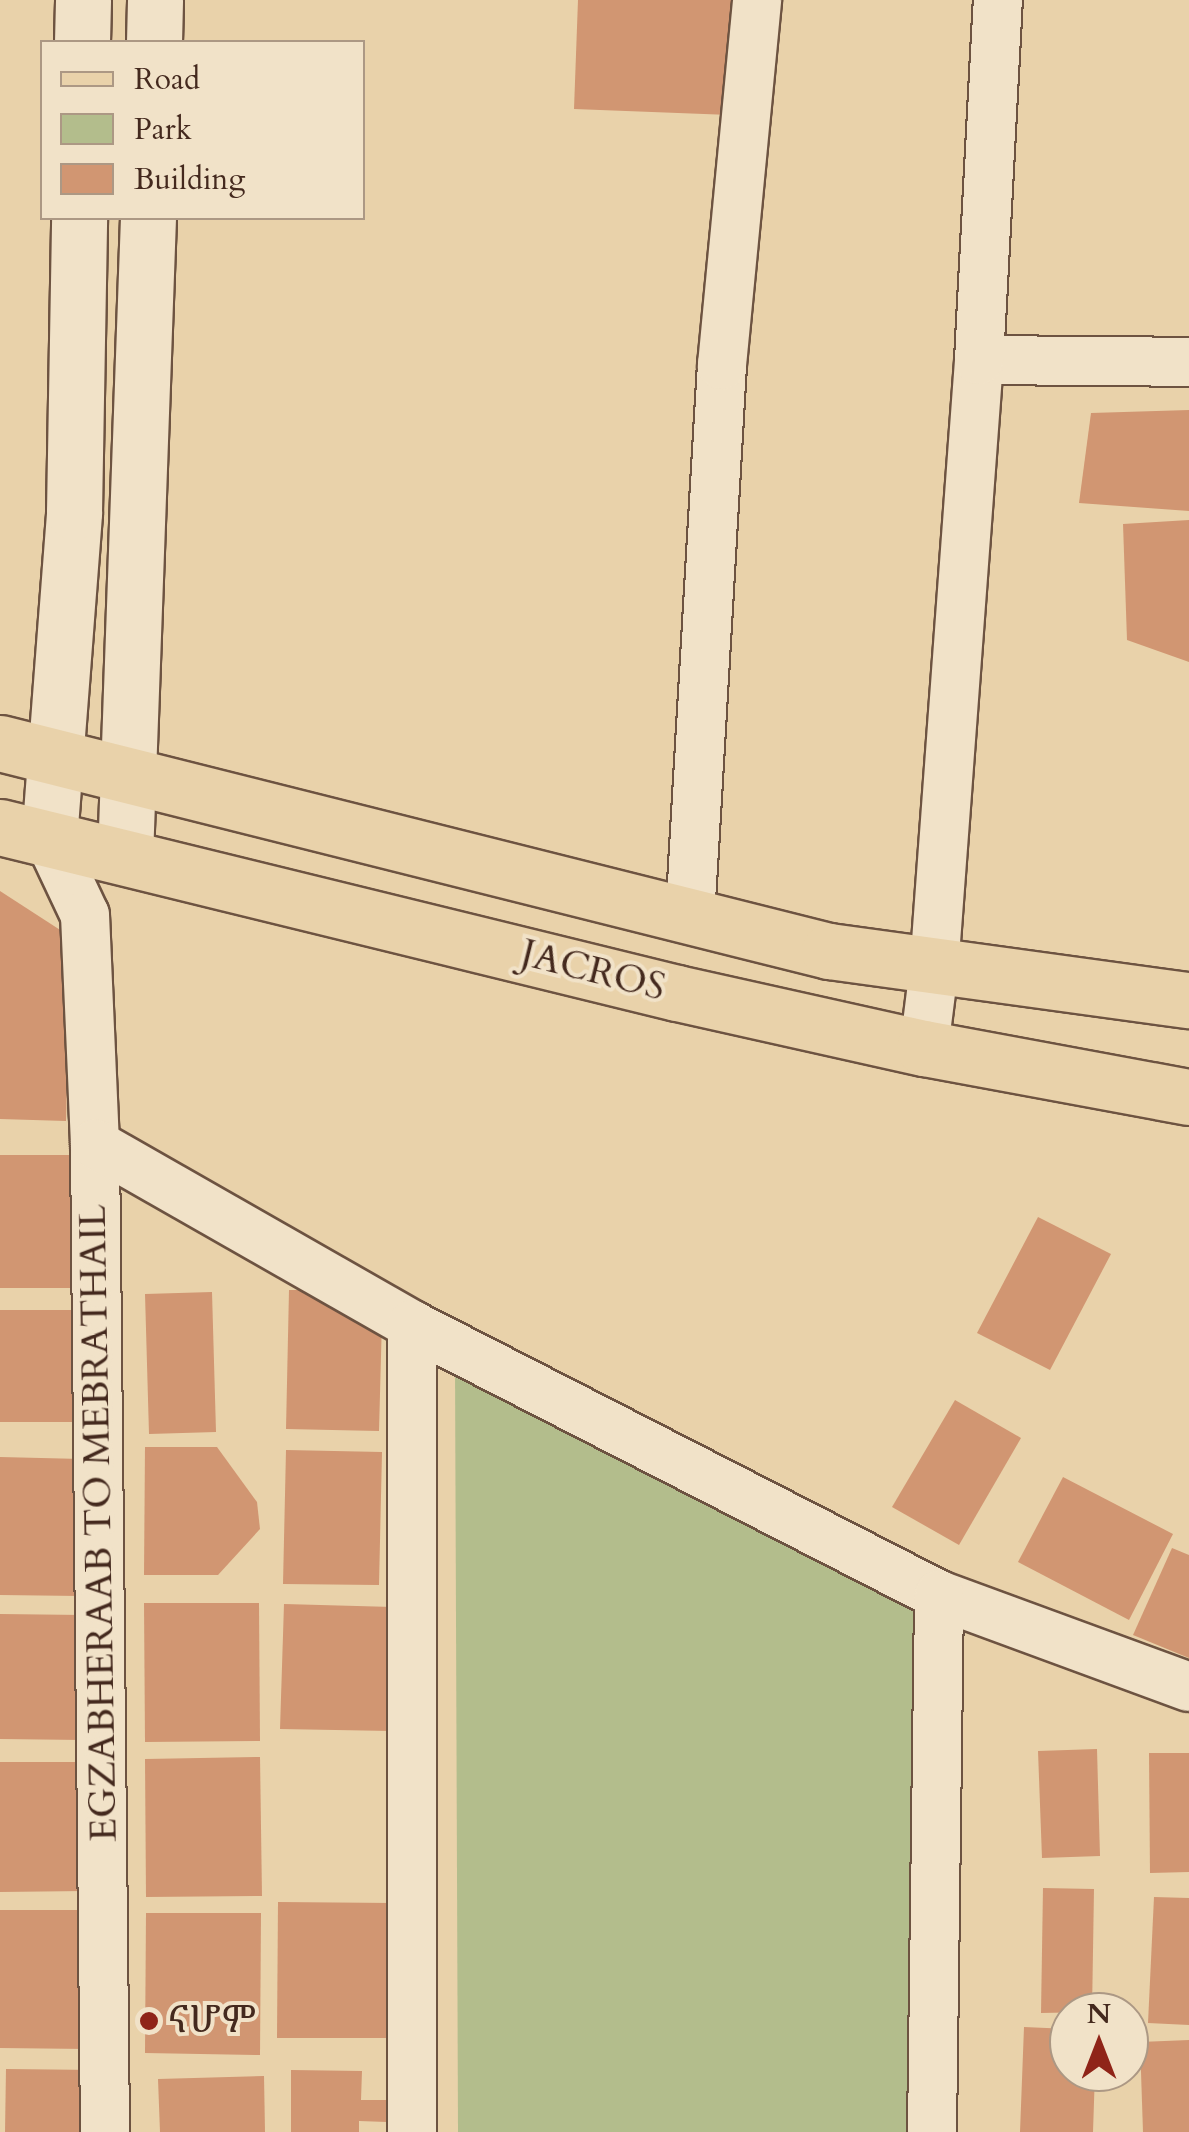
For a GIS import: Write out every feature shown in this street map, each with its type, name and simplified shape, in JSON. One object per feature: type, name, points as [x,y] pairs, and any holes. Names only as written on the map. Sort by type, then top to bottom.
[{"type":"main road","points":[[82,40],[83,0]]},
{"type":"main road","points":[[154,40],[155,0]]},
{"type":"main road","points":[[25,833],[56,758],[74,512],[79,220]]},
{"type":"main road","points":[[125,857],[148,220]]},
{"type":"main road","name":"JACROS","points":[[0,743],[828,951],[934,969],[1189,1000]]},
{"type":"main road","name":"JACROS","points":[[25,833],[677,993],[924,1048],[1189,1097]]},
{"type":"street","points":[[690,918],[722,365],[757,0]]},
{"type":"street","points":[[924,1048],[934,969],[979,360],[998,0]]},
{"type":"street","points":[[979,360],[1189,362]]},
{"type":"street","name":"EGZABHERAAB TO MEBRATHAIL","points":[[25,833],[85,915],[94,1144],[105,2132]]},
{"type":"street","points":[[85,915],[125,857]]},
{"type":"street","points":[[94,1144],[412,1325],[940,1594],[1189,1687]]},
{"type":"street","points":[[412,1325],[412,2132]]},
{"type":"street","points":[[932,2132],[940,1594]]},
{"type":"green space","points":[[455,1364],[917,1586],[917,2132],[458,2132]]},
{"type":"building","points":[[578,0],[733,0],[730,115],[574,109]]},
{"type":"building","points":[[1189,410],[1189,511],[1079,503],[1091,413]]},
{"type":"building","points":[[1189,520],[1189,662],[1127,640],[1123,524]]},
{"type":"building","points":[[0,891],[71,937],[66,1121],[0,1119]]},
{"type":"building","points":[[0,1155],[80,1155],[81,1288],[0,1288]]},
{"type":"building","points":[[1038,1217],[1111,1254],[1050,1370],[977,1333]]},
{"type":"building","points":[[289,1290],[331,1290],[382,1319],[379,1431],[286,1429]]},
{"type":"building","points":[[212,1292],[216,1432],[149,1434],[145,1294]]},
{"type":"building","points":[[0,1310],[80,1310],[80,1422],[0,1422]]},
{"type":"building","points":[[955,1400],[1021,1438],[959,1545],[892,1507]]},
{"type":"building","points":[[145,1447],[217,1447],[257,1502],[260,1529],[218,1575],[144,1575]]},
{"type":"building","points":[[286,1450],[382,1452],[379,1585],[283,1584]]},
{"type":"building","points":[[0,1457],[82,1459],[80,1596],[0,1595]]},
{"type":"building","points":[[1063,1477],[1173,1534],[1129,1620],[1018,1562]]},
{"type":"building","points":[[1172,1548],[1189,1555],[1189,1658],[1133,1635]]},
{"type":"building","points":[[144,1603],[259,1603],[260,1741],[145,1742]]},
{"type":"building","points":[[284,1604],[393,1607],[391,1731],[280,1729]]},
{"type":"building","points":[[0,1614],[83,1615],[82,1740],[0,1739]]},
{"type":"building","points":[[1097,1749],[1100,1856],[1042,1858],[1038,1751]]},
{"type":"building","points":[[1149,1753],[1189,1753],[1189,1872],[1150,1873]]},
{"type":"building","points":[[260,1757],[262,1896],[146,1897],[145,1759]]},
{"type":"building","points":[[0,1762],[84,1762],[85,1891],[0,1892]]},
{"type":"building","points":[[1043,1888],[1094,1889],[1092,1992],[1049,1992],[1049,2013],[1041,2013]]},
{"type":"building","points":[[1154,1897],[1189,1898],[1189,2025],[1149,2023]]},
{"type":"building","points":[[278,1902],[393,1903],[392,2038],[277,2038]]},
{"type":"building","points":[[0,1910],[88,1910],[87,2049],[0,2048]]},
{"type":"building","points":[[146,1913],[261,1913],[260,2055],[145,2053]]},
{"type":"building","points":[[1024,2027],[1049,2028],[1049,2092],[1094,2092],[1093,2132],[1020,2132]]},
{"type":"building","points":[[1189,2040],[1189,2132],[1143,2132],[1142,2092],[1149,2092],[1149,2042]]},
{"type":"building","points":[[6,2069],[95,2070],[95,2132],[5,2132]]},
{"type":"building","points":[[291,2070],[362,2071],[361,2100],[388,2100],[387,2122],[359,2121],[359,2132],[291,2132]]},
{"type":"building","points":[[264,2076],[265,2132],[160,2132],[158,2079]]},
{"type":"place","name":"ናሆም","points":[[149,2021]]}]
